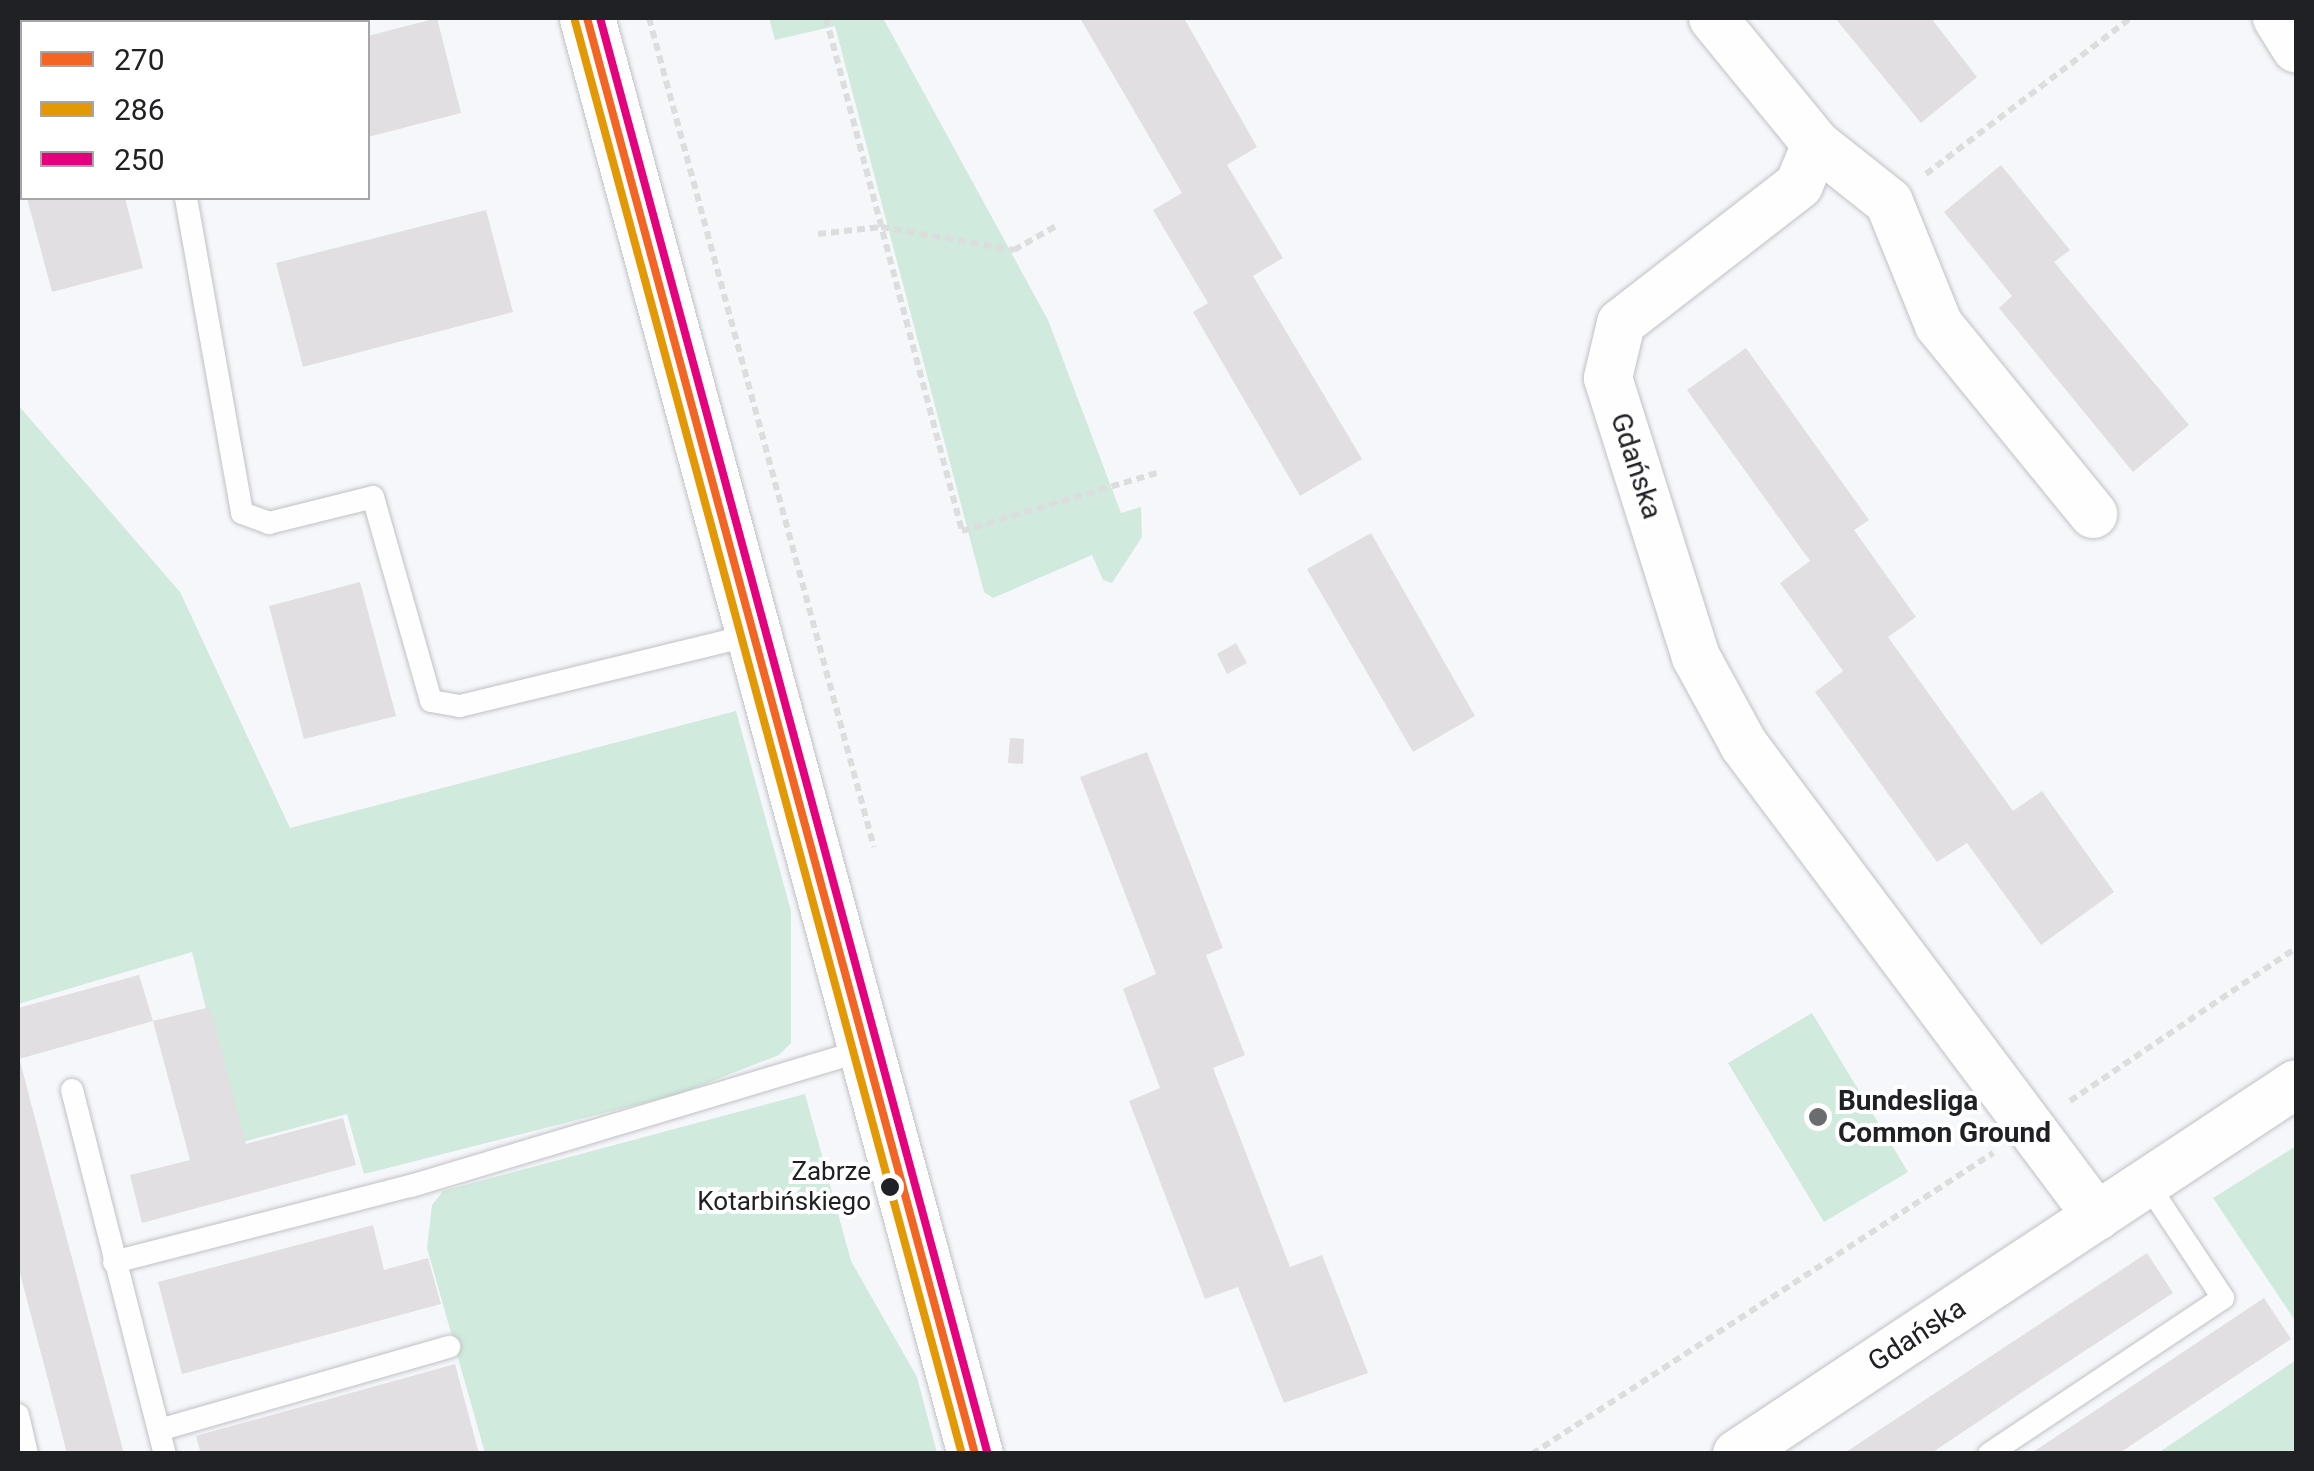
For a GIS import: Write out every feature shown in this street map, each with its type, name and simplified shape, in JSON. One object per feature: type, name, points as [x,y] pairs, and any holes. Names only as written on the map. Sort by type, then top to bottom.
[{"type":"street","points":[[587,18],[975,1454]]},
{"type":"street","points":[[1714,18],[1816,144],[1890,202],[1939,325],[2093,514]]},
{"type":"street","points":[[2276,18],[2296,50]]},
{"type":"street","name":"Gdańska","points":[[1816,144],[1800,185],[1622,323],[1608,378],[1696,657],[1744,744],[2034,1126],[2096,1216]]},
{"type":"street","name":"Gdańska","points":[[1751,1450],[2296,1084]]},
{"type":"lane","points":[[186,200],[242,513],[254,522],[269,522],[374,497],[431,701],[460,706],[752,635]]},
{"type":"lane","points":[[114,1262],[410,1186],[867,1049]]},
{"type":"lane","points":[[72,1090],[165,1454]]},
{"type":"lane","points":[[1989,1454],[2223,1298],[2147,1183]]},
{"type":"lane","points":[[159,1430],[449,1347]]},
{"type":"lane","points":[[18,1415],[27,1454]]},
{"type":"path","points":[[649,18],[874,848]]},
{"type":"path","points":[[826,18],[962,530],[1160,472]]},
{"type":"path","points":[[1890,202],[2131,18]]},
{"type":"path","points":[[818,234],[881,226],[1014,250],[1056,226]]},
{"type":"path","points":[[1532,1454],[2034,1126],[2296,948]]},
{"type":"green space","points":[[769,18],[883,18],[1048,320],[1121,513],[1141,507],[1142,537],[1112,583],[1103,580],[1092,555],[993,598],[984,592],[835,26],[775,40]]},
{"type":"green space","points":[[18,405],[180,592],[290,828],[736,711],[791,911],[791,1043],[779,1055],[679,1094],[364,1174],[347,1114],[239,1143],[192,952],[18,1004]]},
{"type":"green space","name":"Bundesliga Common Ground","points":[[1812,1013],[1908,1172],[1824,1222],[1728,1063]]},
{"type":"green space","points":[[805,1094],[851,1261],[917,1377],[937,1453],[485,1453],[427,1248],[432,1205],[443,1191]]},
{"type":"green space","points":[[2296,1146],[2296,1322],[2213,1198]]},
{"type":"green space","points":[[2296,1360],[2296,1453],[2158,1453]]},
{"type":"building","points":[[437,18],[461,113],[370,136],[370,35]]},
{"type":"building","points":[[1080,18],[1184,18],[1257,147],[1227,165],[1283,258],[1253,276],[1362,459],[1300,496],[1193,312],[1208,303],[1153,210],[1182,193]]},
{"type":"building","points":[[1835,18],[1931,18],[1977,77],[1921,123]]},
{"type":"building","points":[[2001,165],[2070,250],[2054,262],[2189,425],[2133,472],[1999,308],[2012,296],[1944,212]]},
{"type":"building","points":[[28,200],[126,200],[143,268],[52,292]]},
{"type":"building","points":[[486,210],[513,312],[303,367],[276,263]]},
{"type":"building","points":[[1746,348],[1869,520],[1854,530],[1916,617],[1888,637],[2013,811],[2042,791],[2114,892],[2041,945],[1967,843],[1937,862],[1815,692],[1843,671],[1780,583],[1810,561],[1687,390]]},
{"type":"building","points":[[1371,533],[1475,716],[1413,752],[1307,569]]},
{"type":"building","points":[[360,582],[396,716],[304,739],[269,606]]},
{"type":"building","points":[[1236,643],[1247,663],[1227,674],[1217,654]]},
{"type":"building","points":[[1010,738],[1024,739],[1023,764],[1008,763]]},
{"type":"building","points":[[1147,752],[1223,948],[1206,955],[1245,1055],[1213,1068],[1290,1267],[1322,1255],[1368,1373],[1284,1403],[1238,1287],[1205,1299],[1129,1101],[1160,1088],[1123,989],[1156,974],[1080,777]]},
{"type":"building","points":[[139,975],[153,1021],[19,1059],[18,1008]]},
{"type":"building","points":[[210,1007],[246,1144],[343,1118],[356,1165],[142,1223],[130,1175],[190,1160],[153,1021]]},
{"type":"building","points":[[19,1057],[124,1454],[67,1454],[18,1266]]},
{"type":"building","points":[[373,1225],[384,1270],[428,1258],[441,1304],[182,1374],[158,1282]]},
{"type":"building","points":[[2147,1253],[2173,1293],[1930,1454],[1843,1454]]},
{"type":"building","points":[[2264,1298],[2291,1339],[2118,1454],[2030,1454]]},
{"type":"building","points":[[455,1364],[479,1454],[201,1454],[196,1436]]},
{"type":"transit line","name":"270","points":[[587,18],[975,1454]]},
{"type":"transit line","name":"250","points":[[600,18],[987,1451]]},
{"type":"transit line","name":"286","points":[[575,21],[962,1454]]},
{"type":"place","name":"Bundesliga Common Ground","points":[[1818,1117]]},
{"type":"place","name":"Zabrze Kotarbińskiego","points":[[890,1187]]}]
